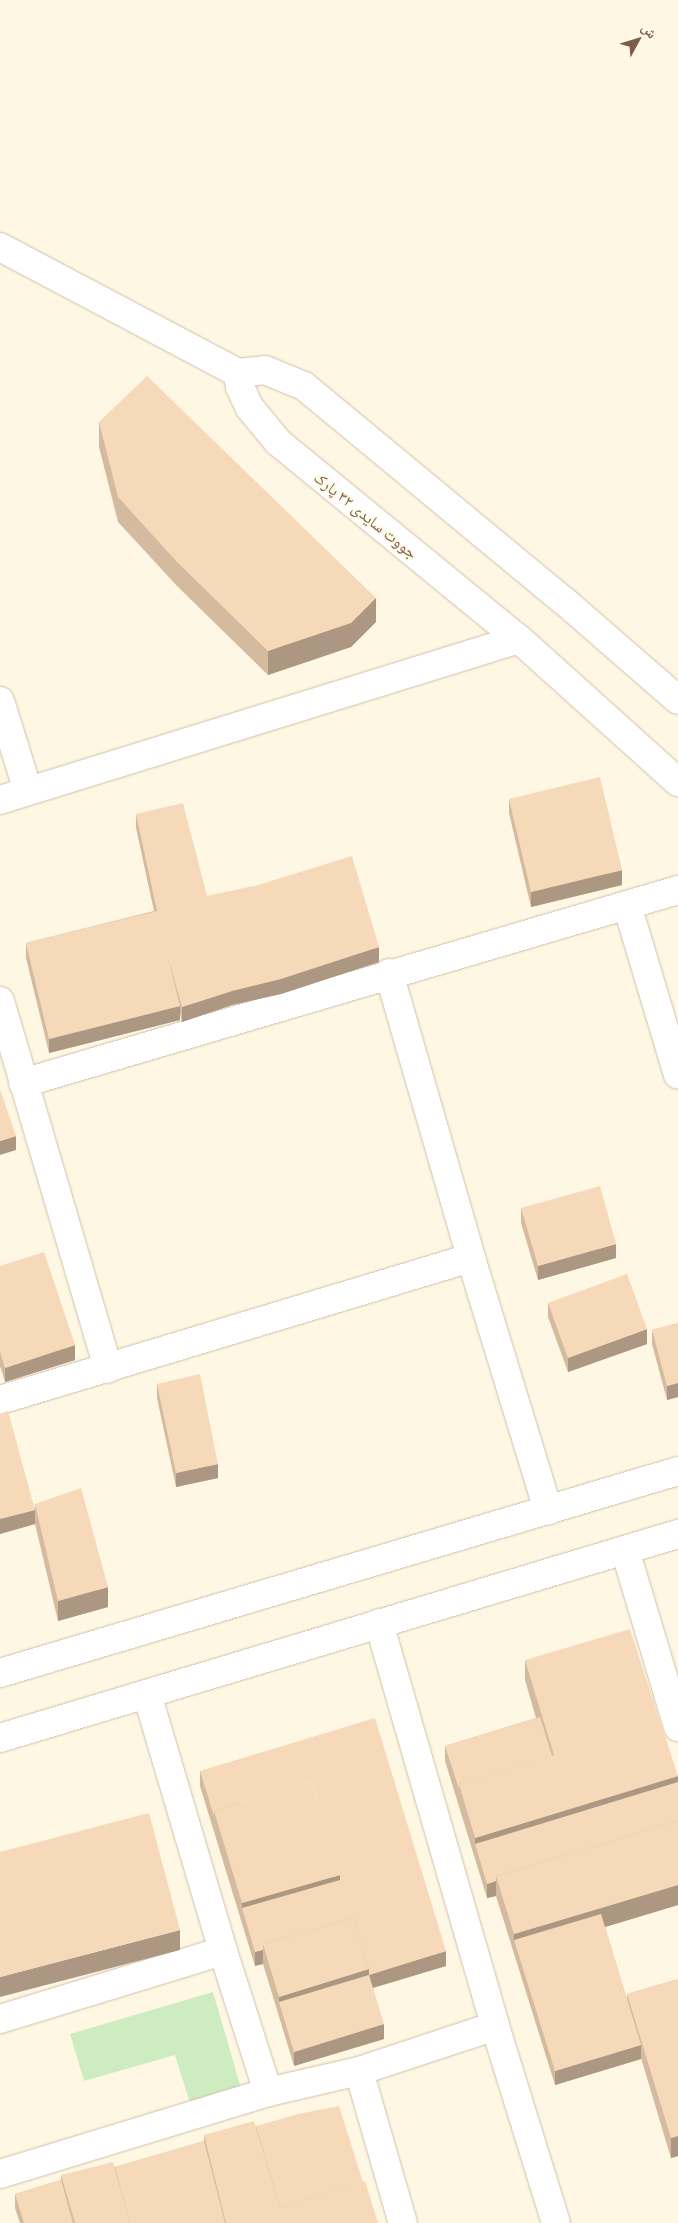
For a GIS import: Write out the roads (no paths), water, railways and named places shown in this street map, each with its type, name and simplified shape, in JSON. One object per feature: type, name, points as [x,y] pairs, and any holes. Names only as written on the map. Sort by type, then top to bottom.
[{"type":"street","points":[[0,247],[238,372],[266,370],[304,386],[563,600],[678,700]]},
{"type":"street","name":"جووت سایدی ٣٢ پارک","points":[[238,372],[240,387],[250,408],[278,442],[518,639],[678,782]]},
{"type":"street","points":[[0,800],[518,639]]},
{"type":"street","points":[[0,701],[28,791]]},
{"type":"street","points":[[23,1083],[678,890]]},
{"type":"street","points":[[627,905],[678,1075]]},
{"type":"street","points":[[388,974],[471,1258],[548,1510]]},
{"type":"street","points":[[0,1001],[108,1368]]},
{"type":"street","points":[[0,1400],[471,1258]]},
{"type":"street","points":[[0,1673],[678,1471]]},
{"type":"street","points":[[0,1738],[678,1534]]},
{"type":"street","points":[[625,1550],[678,1727]]},
{"type":"street","points":[[379,1623],[495,2026],[556,2223]]},
{"type":"street","points":[[147,1694],[223,1951],[268,2092]]},
{"type":"street","points":[[0,2019],[223,1951]]},
{"type":"street","points":[[0,2174],[268,2092],[359,2071],[495,2026]]},
{"type":"street","points":[[359,2071],[403,2223]]}]
